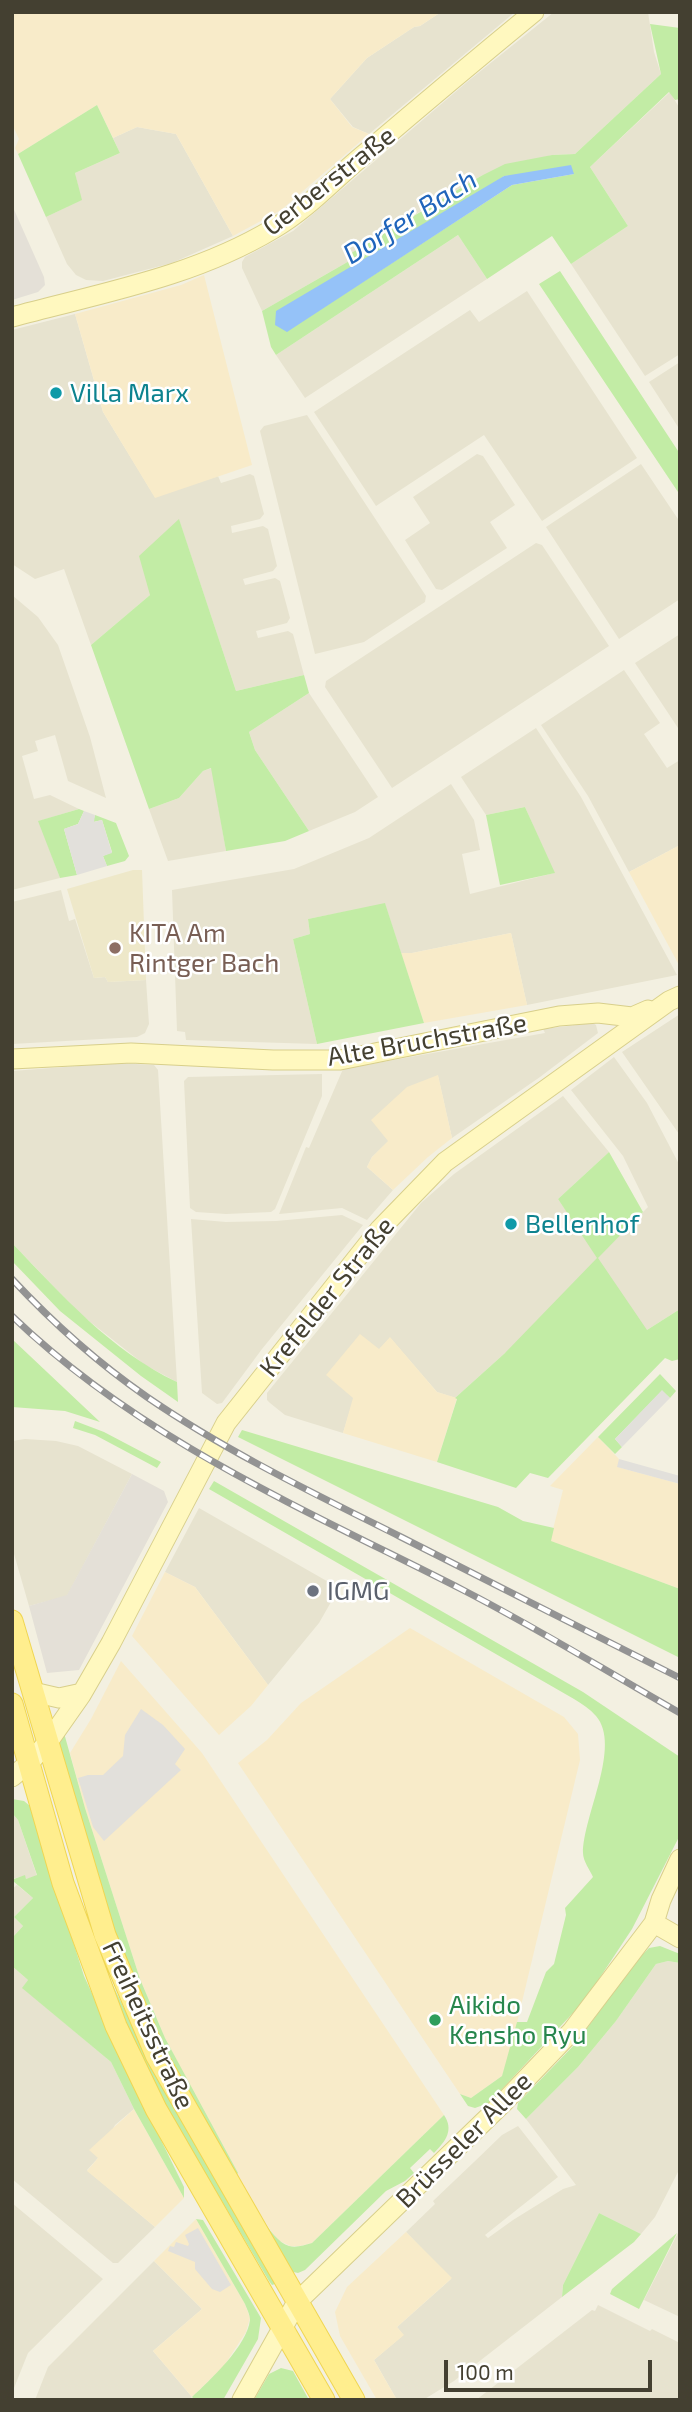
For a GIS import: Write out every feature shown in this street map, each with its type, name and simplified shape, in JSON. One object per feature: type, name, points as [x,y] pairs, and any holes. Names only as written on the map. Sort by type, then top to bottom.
[{"type":"main road","name":"Gerberstraße","points":[[12,317],[142,284],[212,259],[274,229],[297,213],[534,12]]},
{"type":"main road","name":"Alte Bruchstraße","points":[[12,1059],[131,1053],[273,1060],[340,1060],[559,1016],[598,1013],[632,1017],[674,998]]},
{"type":"main road","name":"Krefelder Straße","points":[[12,1777],[48,1742],[82,1693],[226,1423],[380,1229],[445,1162],[674,998]]},
{"type":"main road","name":"Freiheitsstraße","points":[[12,1621],[105,1935],[156,2055],[354,2400]]},
{"type":"main road","points":[[33,1692],[59,1698],[82,1693]]},
{"type":"main road","name":"Freiheitsstraße","points":[[12,1704],[62,1883],[116,2026],[156,2109],[324,2400]]},
{"type":"main road","name":"Brüsseler Allee","points":[[242,2400],[298,2302],[503,2103],[572,2031],[654,1923],[661,1900],[680,1859]]},
{"type":"main road","points":[[654,1923],[680,1938]]},
{"type":"shaded area","points":[[12,12],[441,12],[367,58],[330,99],[352,127],[369,134],[281,210],[233,236],[176,134],[137,127],[113,138],[97,105],[18,154],[15,148],[19,139],[12,124]]},
{"type":"shaded area","points":[[441,12],[515,12],[369,134],[353,127],[330,99],[367,58]]},
{"type":"shaded area","points":[[554,12],[648,12],[654,52],[661,74],[575,154],[552,155],[481,176],[382,234],[349,256],[351,260],[262,311],[242,268],[245,257],[293,231],[467,82]]},
{"type":"shaded area","points":[[670,92],[680,109],[680,354],[645,376],[571,264],[628,226],[590,167]]},
{"type":"shaded area","points":[[137,127],[176,134],[233,236],[172,263],[103,281],[86,280],[76,275],[67,264],[46,217],[81,200],[75,173],[120,153],[113,138]]},
{"type":"shaded area","points":[[12,205],[44,277],[45,285],[38,292],[12,300]]},
{"type":"shaded area","points":[[458,235],[487,279],[305,398],[276,355]]},
{"type":"shaded area","points":[[204,275],[252,465],[155,498],[103,412],[75,314],[181,285]]},
{"type":"shaded area","points":[[527,291],[637,458],[542,521],[484,435],[376,506],[314,412],[470,310],[479,322]]},
{"type":"shaded area","points":[[75,314],[103,412],[155,497],[218,476],[221,483],[250,474],[254,476],[264,514],[260,519],[231,526],[232,533],[263,526],[268,529],[277,566],[273,571],[243,579],[245,585],[275,578],[280,581],[290,618],[287,623],[256,631],[258,638],[288,631],[293,634],[304,675],[236,691],[179,520],[150,595],[91,645],[64,569],[35,579],[12,564],[12,330]]},
{"type":"shaded area","points":[[680,362],[680,430],[649,382]]},
{"type":"shaded area","points":[[307,415],[426,596],[425,602],[364,642],[315,654],[260,431],[264,426]]},
{"type":"shaded area","points":[[477,454],[483,456],[515,505],[490,522],[507,548],[442,590],[436,589],[405,540],[430,523],[413,497]]},
{"type":"shaded area","points":[[641,464],[680,522],[680,599],[619,639],[546,527]]},
{"type":"shaded area","points":[[536,543],[542,545],[609,646],[392,788],[325,687],[326,681]]},
{"type":"shaded area","points":[[12,595],[38,617],[58,645],[90,737],[106,798],[68,781],[55,735],[35,741],[38,751],[22,756],[34,799],[50,795],[79,809],[39,821],[60,878],[12,890]]},
{"type":"shaded area","points":[[680,634],[680,731],[635,663]]},
{"type":"shaded area","points":[[624,670],[660,723],[644,734],[667,768],[680,760],[680,845],[629,872],[588,796],[541,725]]},
{"type":"shaded area","points":[[309,693],[378,797],[355,812],[309,831],[255,750],[249,732]]},
{"type":"shaded area","points":[[536,728],[581,797],[677,975],[527,1005],[511,933],[401,953],[385,904],[308,919],[310,934],[293,939],[317,1044],[186,1040],[185,1032],[177,1031],[172,890],[294,869],[369,838],[451,784],[474,820],[480,850],[462,854],[470,894],[554,873],[525,807],[486,815],[461,777]]},
{"type":"shaded area","points":[[212,768],[226,851],[168,861],[149,809],[179,798],[203,771]]},
{"type":"shaded area","points":[[84,811],[95,815],[94,822],[102,820],[112,853],[103,856],[107,866],[77,875],[64,829],[78,824]]},
{"type":"shaded area","points":[[680,845],[680,967],[629,872]]},
{"type":"shaded area","name":"KITA Am Rintger Bach","points":[[133,870],[142,870],[146,980],[108,982],[105,977],[94,978],[67,889]]},
{"type":"shaded area","points":[[61,890],[69,921],[75,919],[94,978],[105,977],[108,982],[146,980],[149,1024],[145,1033],[137,1037],[12,1044],[12,902]]},
{"type":"shaded area","points":[[511,933],[527,1005],[424,1023],[401,953]]},
{"type":"shaded area","points":[[680,1014],[680,1133],[679,1134],[622,1052]]},
{"type":"shaded area","points":[[593,1023],[598,1033],[452,1138],[438,1076],[389,1141],[372,1157],[367,1167],[393,1190],[367,1220],[342,1208],[279,1214],[306,1147],[309,1148],[343,1069],[545,1033],[543,1029]]},
{"type":"shaded area","points":[[614,1057],[647,1103],[680,1166],[680,1309],[647,1330],[505,1353],[455,1398],[437,1392],[390,1338],[379,1350],[354,1398],[343,1433],[285,1415],[267,1400],[267,1393],[421,1203],[454,1174],[563,1096],[609,1152],[558,1199],[598,1257],[648,1207],[623,1156],[571,1090]]},
{"type":"shaded area","points":[[118,1063],[154,1065],[158,1070],[177,1382],[145,1365],[80,1314],[12,1243],[12,1071]]},
{"type":"shaded area","points":[[322,1074],[322,1096],[275,1209],[271,1212],[226,1214],[196,1212],[190,1208],[184,1081],[188,1077]]},
{"type":"shaded area","points":[[438,1075],[452,1138],[393,1190],[367,1167],[372,1157],[388,1141],[371,1120],[407,1087]]},
{"type":"shaded area","points":[[342,1215],[363,1225],[262,1349],[222,1403],[217,1404],[202,1393],[191,1219],[226,1222],[276,1221]]},
{"type":"shaded area","points":[[360,1334],[379,1349],[390,1337],[437,1392],[457,1398],[437,1462],[343,1433],[353,1398],[326,1375]]},
{"type":"shaded area","points":[[662,1390],[670,1398],[622,1447],[615,1439]]},
{"type":"shaded area","points":[[598,1437],[619,1459],[618,1467],[680,1484],[680,1589],[550,1541],[563,1490],[550,1486]]},
{"type":"shaded area","points":[[25,1439],[78,1446],[132,1474],[67,1596],[29,1606],[12,1547],[12,1441]]},
{"type":"shaded area","points":[[619,1459],[680,1476],[680,1484],[617,1467]]},
{"type":"shaded area","points":[[132,1474],[164,1491],[168,1502],[79,1670],[47,1673],[29,1606],[67,1595]]},
{"type":"shaded area","points":[[199,1508],[339,1588],[319,1623],[268,1685],[195,1587],[165,1572]]},
{"type":"shaded area","points":[[165,1572],[195,1587],[268,1685],[251,1706],[219,1735],[132,1636]]},
{"type":"shaded area","points":[[410,1628],[564,1717],[578,1734],[580,1760],[509,2056],[502,2076],[471,2098],[460,2094],[238,1763],[267,1740],[301,1703]]},
{"type":"shaded area","points":[[121,1661],[202,1753],[444,2115],[312,2243],[290,2246],[276,2239],[235,2174],[237,2173],[165,2038],[140,1979],[70,1753]]},
{"type":"shaded area","points":[[141,1709],[163,1725],[185,1749],[175,1764],[181,1770],[104,1841],[93,1827],[78,1778],[103,1775],[123,1756],[125,1735]]},
{"type":"shaded area","points":[[12,1813],[18,1820],[37,1876],[12,1879]]},
{"type":"shaded area","points":[[17,1885],[33,1898],[14,1917],[23,1926],[12,1938],[12,1889]]},
{"type":"shaded area","points":[[668,1961],[680,1963],[680,2168],[655,2217],[641,2234],[599,2213],[563,2285],[562,2297],[454,2381],[423,2400],[397,2400],[374,2360],[403,2335],[397,2327],[451,2279],[406,2232],[435,2204],[433,2201],[502,2135],[518,2126],[558,2177],[485,2235],[488,2238],[563,2189],[576,2185],[526,2119],[578,2067],[616,2021],[656,1964]]},
{"type":"shaded area","points":[[12,1966],[28,1980],[23,1988],[111,2062],[134,2109],[115,2125],[98,2158],[87,2170],[155,2227],[118,2263],[113,2263],[12,2179]]},
{"type":"shaded area","points":[[134,2109],[184,2198],[155,2227],[87,2171],[98,2158],[89,2150]]},
{"type":"shaded area","points":[[12,2203],[103,2279],[28,2353],[12,2393]]},
{"type":"shaded area","points":[[196,2219],[245,2304],[250,2318],[246,2332],[224,2366],[192,2397],[153,2351],[202,2309],[154,2261]]},
{"type":"shaded area","points":[[198,2228],[231,2285],[220,2292],[212,2289],[195,2269],[195,2262],[168,2251],[176,2242],[188,2246],[185,2235]]},
{"type":"shaded area","points":[[680,2229],[680,2317],[644,2300]]},
{"type":"shaded area","points":[[406,2232],[452,2278],[397,2327],[404,2335],[374,2360],[397,2400],[377,2400],[340,2336],[335,2312],[347,2287]]},
{"type":"shaded area","points":[[154,2261],[202,2309],[153,2351],[192,2397],[189,2400],[35,2400],[48,2367]]},
{"type":"shaded area","points":[[598,2305],[680,2343],[680,2400],[476,2400],[592,2310],[595,2311]]},
{"type":"green space","points":[[650,24],[680,28],[680,99],[675,100],[669,92],[590,167],[628,226],[571,264],[552,236],[487,279],[458,235],[276,355],[271,347],[262,311],[351,260],[348,255],[481,176],[505,164],[552,155],[575,154],[661,74]],"holes":[[[574,174],[512,185],[287,331],[504,176]]]},
{"type":"green space","points":[[97,105],[120,153],[75,173],[82,200],[46,217],[18,154]]},
{"type":"green space","points":[[560,271],[680,454],[680,495],[539,284]]},
{"type":"green space","points":[[179,519],[236,691],[304,675],[309,693],[249,732],[255,750],[309,831],[285,841],[226,851],[211,768],[203,771],[179,798],[149,809],[91,645],[150,595],[139,556]]},
{"type":"green space","points":[[525,807],[555,873],[500,885],[486,815]]},
{"type":"green space","points":[[79,809],[84,811],[78,824],[64,829],[77,875],[60,878],[38,821]]},
{"type":"green space","points":[[95,815],[116,823],[129,856],[125,861],[107,866],[103,856],[112,852],[102,820],[93,822]]},
{"type":"green space","points":[[385,903],[424,1023],[317,1044],[293,939],[310,934],[308,919]]},
{"type":"green space","points":[[609,1152],[643,1212],[598,1258],[647,1330],[680,1309],[680,1359],[672,1361],[665,1358],[548,1478],[530,1473],[516,1488],[437,1462],[457,1399],[455,1398],[505,1353],[597,1258],[558,1199]]},
{"type":"green space","points":[[12,1243],[69,1302],[109,1338],[130,1355],[177,1382],[178,1402],[60,1311],[12,1261]]},
{"type":"green space","points":[[12,1339],[100,1422],[65,1411],[12,1407]]},
{"type":"green space","points":[[660,1374],[676,1391],[670,1398],[662,1391],[615,1439],[622,1447],[615,1454],[598,1437]]},
{"type":"green space","points":[[75,1421],[104,1432],[161,1462],[157,1468],[95,1435],[73,1428]]},
{"type":"green space","points":[[242,1430],[498,1507],[523,1521],[554,1528],[551,1541],[680,1589],[680,1658],[238,1437]]},
{"type":"green space","points":[[214,1481],[583,1692],[680,1757],[680,1835],[632,1929],[585,2000],[489,2103],[475,2108],[468,2106],[460,2094],[471,2098],[502,2076],[517,2022],[527,2022],[546,1972],[554,1964],[566,1915],[565,1908],[593,1877],[583,1853],[603,1763],[603,1729],[596,1716],[577,1701],[209,1489]]},
{"type":"green space","points":[[64,1733],[140,1979],[165,2038],[238,2173],[236,2175],[274,2235],[289,2246],[312,2243],[444,2115],[447,2120],[447,2135],[438,2149],[434,2153],[430,2149],[410,2168],[414,2173],[386,2191],[305,2270],[298,2273],[289,2271],[177,2079],[113,1938],[58,1747]]},
{"type":"green space","points":[[12,1799],[24,1801],[30,1806],[84,1976],[184,2187],[184,2198],[111,2062],[22,1988],[28,1980],[12,1966],[12,1938],[23,1926],[14,1917],[33,1898],[13,1881],[25,1875],[26,1879],[37,1875],[18,1820],[12,1813]]},
{"type":"green space","points":[[69,1870],[99,1957],[144,2049],[275,2284],[272,2285],[269,2281],[164,2103],[95,1959]]},
{"type":"green space","points":[[660,1946],[680,1954],[680,1963],[668,1961],[656,1964],[616,2021],[578,2067],[526,2119],[517,2109],[518,2103],[576,2043],[638,1959],[649,1948]]},
{"type":"green space","points":[[599,2213],[641,2234],[562,2297],[563,2285]]},
{"type":"green space","points":[[196,2219],[203,2220],[261,2318],[258,2339],[223,2400],[195,2400],[192,2397],[235,2351],[247,2330],[250,2318],[245,2304]]},
{"type":"green space","points":[[677,2233],[639,2309],[610,2294],[612,2289]]},
{"type":"green space","points":[[281,2368],[293,2371],[309,2400],[254,2400],[269,2374]]},
{"type":"water","points":[[571,165],[574,174],[512,185],[287,332],[275,325],[276,311],[504,176]]},
{"type":"railway","points":[[12,1279],[60,1327],[111,1370],[208,1436],[304,1488],[680,1678]]},
{"type":"railway","points":[[12,1316],[62,1360],[115,1400],[227,1470],[491,1605],[680,1713]]},
{"type":"place","name":"Villa Marx","points":[[56,393]]},
{"type":"place","name":"KITA Am Rintger Bach","points":[[115,948]]},
{"type":"place","name":"Bellenhof","points":[[511,1224]]},
{"type":"place","name":"IGMG","points":[[313,1591]]},
{"type":"place","name":"Aikido Kensho Ryu","points":[[435,2020]]},
{"type":"water label","name":"Dorfer Bach","points":[[410,217]]}]
